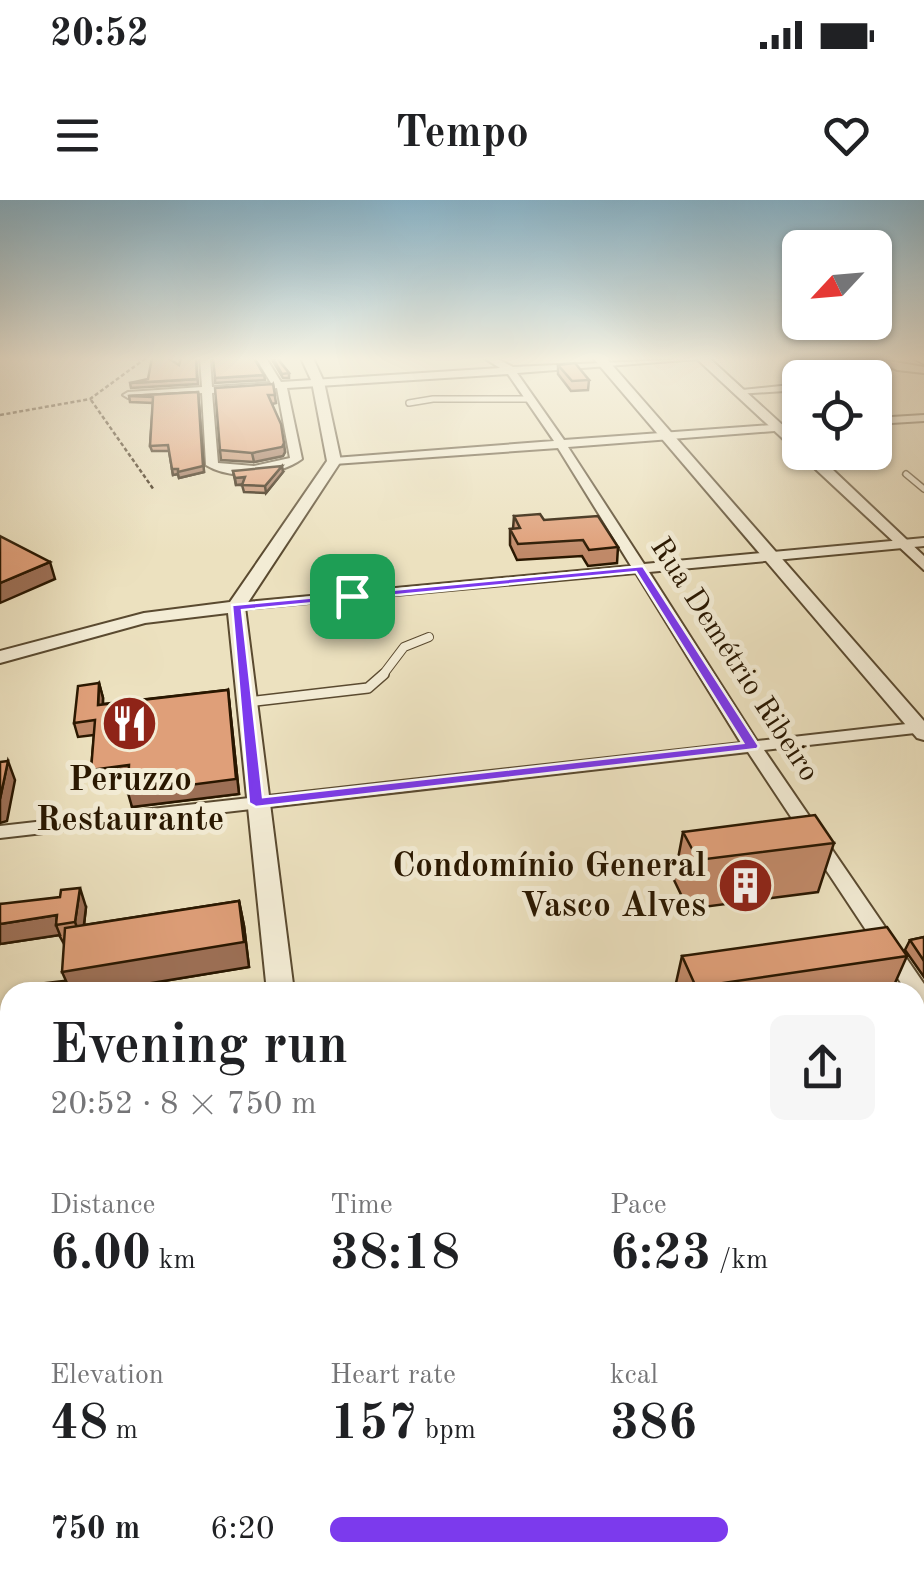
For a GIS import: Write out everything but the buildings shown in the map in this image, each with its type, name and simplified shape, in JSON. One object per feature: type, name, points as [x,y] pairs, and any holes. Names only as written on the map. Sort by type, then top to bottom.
[{"type":"street","points":[[210,423],[212,465],[222,469],[278,466],[296,459],[290,423]]},
{"type":"street","points":[[279,982],[236,607],[334,460],[326,423]]},
{"type":"street","name":"Rua Demétrio Ribeiro","points":[[544,423],[752,746],[911,982]]},
{"type":"street","points":[[653,423],[922,729]]},
{"type":"street","points":[[773,423],[782,431]]},
{"type":"street","points":[[334,460],[562,452],[664,436],[782,428]]},
{"type":"street","points":[[823,470],[924,565]]},
{"type":"street","points":[[0,657],[144,618],[924,542]]},
{"type":"street","points":[[0,832],[922,729]]},
{"type":"lane","points":[[906,474],[924,489]]},
{"type":"lane","points":[[246,702],[368,688],[377,682],[397,650],[429,637]]},
{"type":"path","points":[[107,423],[154,490]]},
{"type":"place","name":"Peruzzo Restaurante","points":[[130,724]]},
{"type":"place","name":"Condomínio General Vasco Alves","points":[[745,886]]},
{"type":"route","points":[[640,568],[752,746],[256,803],[236,607],[352,596],[640,568]]}]
